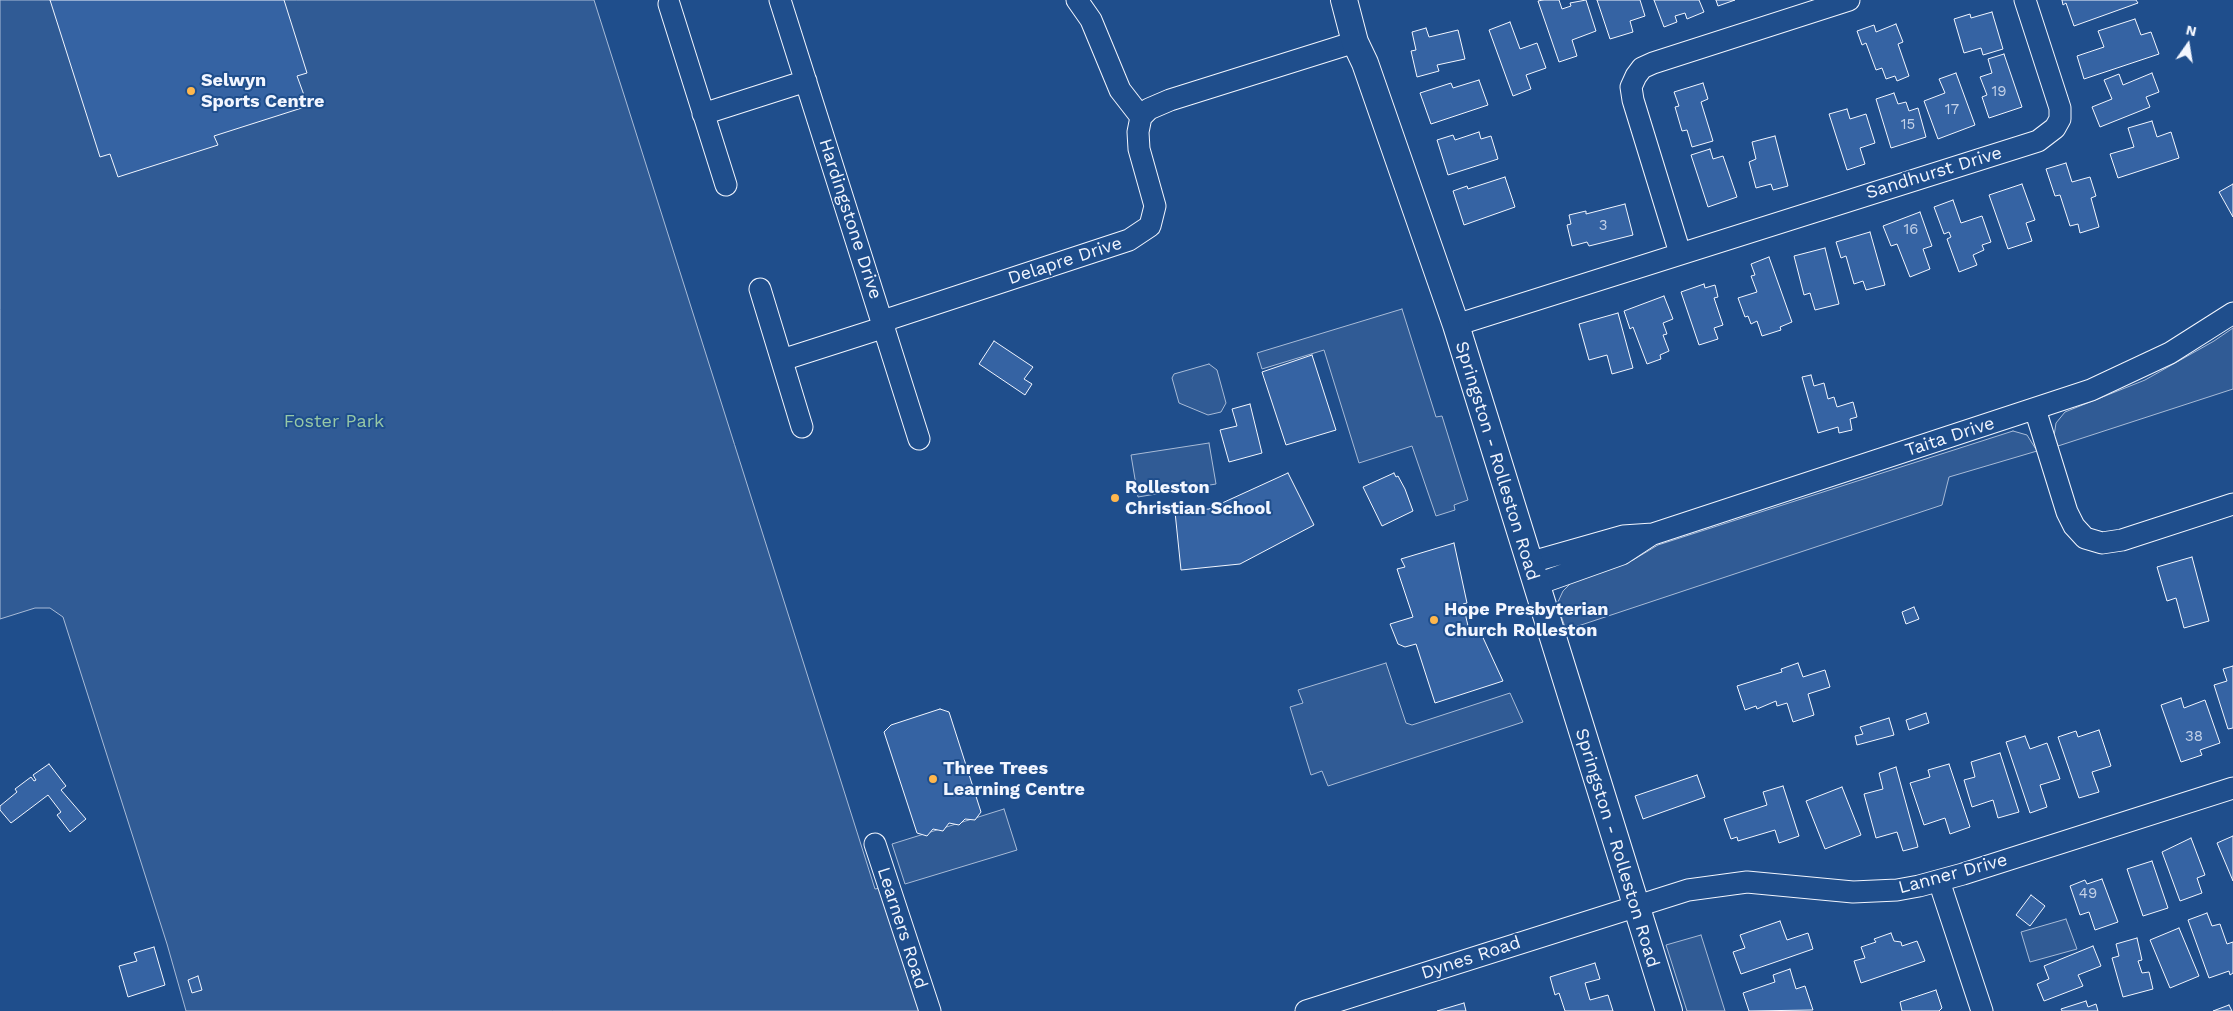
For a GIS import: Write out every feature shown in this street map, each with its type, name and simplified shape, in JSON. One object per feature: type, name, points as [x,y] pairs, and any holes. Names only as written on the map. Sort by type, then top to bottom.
[{"type":"main road","name":"Springston - Rolleston Road","points":[[1344,0],[1355,42],[1365,63],[1456,325],[1669,1011]]},
{"type":"street","name":"Hardingstone Drive","points":[[780,0],[919,439]]},
{"type":"street","points":[[1077,0],[1091,20],[1120,90],[1141,117],[1149,109],[1170,100],[1355,42]]},
{"type":"street","points":[[1680,253],[1633,100],[1631,87],[1636,76],[1642,68],[1653,63],[1806,6],[1849,0]]},
{"type":"street","name":"Sandhurst Drive","points":[[1456,325],[2038,141],[2049,134],[2060,119],[2060,108],[2025,0]]},
{"type":"street","points":[[669,4],[726,185]]},
{"type":"street","points":[[704,114],[806,81]]},
{"type":"street","name":"Delapre Drive","points":[[782,360],[1129,240],[1150,226],[1155,206],[1139,150],[1138,132],[1141,117]]},
{"type":"street","points":[[760,289],[802,427]]},
{"type":"street","name":"Taita Drive","points":[[1532,574],[1623,536],[1653,534],[2091,390],[2130,374],[2170,353],[2233,312]]},
{"type":"street","points":[[2035,409],[2067,512],[2074,526],[2085,538],[2102,544],[2122,540],[2233,504]]},
{"type":"street","name":"Lanner Drive","points":[[1635,906],[1688,890],[1727,883],[1768,882],[1831,890],[1874,892],[1898,890],[1939,881],[2233,788]]},
{"type":"street","name":"Learners Road","points":[[875,844],[930,1011]]},
{"type":"street","points":[[1939,881],[1982,1011]]},
{"type":"street","name":"Dynes Road","points":[[1306,1011],[1635,906]]},
{"type":"shaded area","name":"Foster Park","points":[[0,0],[594,0],[875,889],[880,888],[919,1011],[186,1011],[167,944],[63,617],[50,608],[35,608],[0,619]]},
{"type":"shaded area","points":[[1402,309],[1436,417],[1442,416],[1468,500],[1454,505],[1455,510],[1436,516],[1412,446],[1359,463],[1324,350],[1262,369],[1257,353]]},
{"type":"shaded area","points":[[2233,328],[2233,389],[2058,446],[2054,436],[2056,423],[2065,412],[2145,380],[2214,341]]},
{"type":"shaded area","points":[[1209,364],[1217,370],[1226,403],[1221,412],[1208,415],[1179,403],[1172,378],[1174,374]]},
{"type":"shaded area","points":[[2013,431],[2027,435],[2037,451],[1949,477],[1942,505],[1566,630],[1557,604],[1563,591],[1575,579],[1633,560],[1658,545]]},
{"type":"shaded area","points":[[1209,443],[1216,484],[1138,497],[1131,455]]},
{"type":"shaded area","points":[[1386,663],[1406,723],[1412,725],[1510,693],[1523,722],[1328,786],[1322,771],[1311,775],[1290,707],[1303,703],[1298,690]]},
{"type":"shaded area","points":[[1004,809],[1017,850],[905,884],[892,844]]},
{"type":"shaded area","points":[[2066,919],[2077,949],[2030,962],[2021,932]]},
{"type":"shaded area","points":[[1701,935],[1725,1011],[1687,1011],[1666,945]]},
{"type":"building","name":"Selwyn Sports Centre","points":[[50,0],[284,0],[307,73],[297,76],[308,106],[214,136],[218,145],[118,177],[110,154],[100,157]]},
{"type":"building","points":[[1559,0],[1562,9],[1571,6],[1570,3],[1586,0],[1596,31],[1572,40],[1577,56],[1559,62],[1538,1]]},
{"type":"building","points":[[1597,0],[1640,0],[1645,16],[1630,21],[1633,32],[1610,39]]},
{"type":"building","points":[[1654,0],[1699,0],[1704,12],[1687,19],[1685,13],[1675,16],[1677,22],[1664,27]]},
{"type":"building","points":[[1716,0],[1735,0],[1718,6]]},
{"type":"building","points":[[2062,0],[2136,0],[2138,3],[2074,26],[2066,3],[2063,5]]},
{"type":"building","points":[[1992,12],[2003,49],[1983,55],[1981,48],[1964,53],[1954,19],[1970,14],[1971,18]]},
{"type":"building","points":[[2135,19],[2141,35],[2151,32],[2159,54],[2084,79],[2077,56],[2104,47],[2098,31]]},
{"type":"building","points":[[1510,22],[1520,49],[1537,43],[1546,68],[1526,75],[1531,89],[1513,96],[1489,30]]},
{"type":"building","points":[[1896,24],[1903,42],[1898,44],[1909,76],[1897,81],[1895,76],[1886,79],[1882,68],[1876,70],[1866,43],[1862,45],[1857,31],[1874,25],[1876,32]]},
{"type":"building","points":[[1426,28],[1429,37],[1458,30],[1465,59],[1437,65],[1439,71],[1417,77],[1411,51],[1416,50],[1412,32]]},
{"type":"building","points":[[2004,54],[2022,107],[1989,118],[1982,97],[1987,95],[1980,77],[1992,73],[1988,59]]},
{"type":"building","points":[[1956,73],[1975,125],[1938,139],[1924,101],[1945,93],[1939,79]]},
{"type":"building","points":[[2152,73],[2159,92],[2146,97],[2150,107],[2100,127],[2092,107],[2112,99],[2104,80],[2119,74],[2123,85]]},
{"type":"building","points":[[1479,80],[1488,105],[1431,124],[1420,93],[1451,83],[1453,88]]},
{"type":"building","points":[[1703,83],[1708,99],[1701,102],[1713,141],[1692,147],[1687,130],[1682,131],[1675,107],[1679,106],[1674,92]]},
{"type":"building","points":[[1894,93],[1898,104],[1906,102],[1909,111],[1918,108],[1926,137],[1891,148],[1876,99]]},
{"type":"building","points":[[1847,109],[1850,119],[1866,114],[1875,143],[1860,148],[1865,164],[1847,170],[1829,114]]},
{"type":"building","points":[[2152,121],[2157,137],[2171,132],[2179,158],[2118,178],[2110,154],[2134,147],[2128,128]]},
{"type":"building","points":[[1479,132],[1481,139],[1491,136],[1498,159],[1448,175],[1437,140],[1453,135],[1455,140]]},
{"type":"building","points":[[1775,136],[1788,186],[1773,190],[1771,184],[1756,188],[1749,162],[1756,159],[1752,142]]},
{"type":"building","points":[[1710,149],[1713,159],[1723,156],[1737,197],[1708,207],[1691,155]]},
{"type":"building","points":[[2066,163],[2072,182],[2090,177],[2096,196],[2091,198],[2099,227],[2080,233],[2078,224],[2070,226],[2060,195],[2055,196],[2046,169]]},
{"type":"building","points":[[1505,177],[1515,207],[1464,225],[1453,191],[1467,186],[1468,189]]},
{"type":"building","points":[[2022,184],[2035,220],[2026,223],[2032,241],[2008,249],[1989,195]]},
{"type":"building","points":[[2233,184],[2233,217],[2219,192]]},
{"type":"building","points":[[1953,200],[1961,223],[1982,216],[1991,242],[1982,245],[1984,250],[1973,255],[1977,265],[1959,272],[1947,239],[1951,237],[1949,232],[1944,234],[1934,207]]},
{"type":"building","points":[[1625,204],[1633,235],[1589,246],[1587,242],[1572,246],[1567,225],[1571,224],[1569,215],[1586,211],[1586,214]]},
{"type":"building","points":[[1920,212],[1932,246],[1923,249],[1930,269],[1910,277],[1897,244],[1891,246],[1883,226]]},
{"type":"building","points":[[1870,232],[1885,285],[1866,290],[1863,281],[1854,284],[1846,256],[1841,258],[1836,242]]},
{"type":"building","points":[[1825,248],[1839,304],[1815,310],[1810,293],[1804,295],[1794,256]]},
{"type":"building","points":[[1769,257],[1792,322],[1780,327],[1781,330],[1762,336],[1757,321],[1751,324],[1748,316],[1745,317],[1738,298],[1757,292],[1751,276],[1755,275],[1751,264]]},
{"type":"building","points":[[1704,284],[1705,288],[1715,285],[1718,297],[1714,298],[1723,325],[1714,328],[1718,339],[1699,345],[1681,292]]},
{"type":"building","points":[[1664,296],[1673,319],[1663,323],[1667,334],[1663,335],[1669,351],[1660,355],[1661,359],[1647,364],[1633,327],[1630,329],[1624,311]]},
{"type":"building","points":[[1618,313],[1633,368],[1612,374],[1607,355],[1589,360],[1579,324]]},
{"type":"building","points":[[994,341],[1033,367],[1024,379],[1032,384],[1025,395],[979,364]]},
{"type":"building","points":[[1312,355],[1336,430],[1286,445],[1262,372]]},
{"type":"building","points":[[1811,375],[1814,386],[1824,383],[1828,399],[1834,397],[1837,407],[1853,402],[1857,417],[1850,419],[1852,430],[1839,433],[1838,427],[1818,433],[1802,377]]},
{"type":"building","points":[[1250,404],[1262,453],[1229,462],[1220,430],[1237,426],[1232,409]]},
{"type":"building","points":[[1288,473],[1314,525],[1240,564],[1181,570],[1175,512],[1209,509]]},
{"type":"building","points":[[1394,473],[1396,477],[1398,476],[1405,489],[1413,511],[1382,526],[1363,487]]},
{"type":"building","name":"Hope Presbyterian Church Rolleston","points":[[1454,543],[1467,603],[1463,604],[1468,626],[1479,629],[1503,681],[1435,703],[1416,644],[1405,647],[1398,644],[1390,624],[1413,617],[1397,569],[1405,567],[1401,559]]},
{"type":"building","points":[[2192,557],[2209,621],[2184,628],[2176,598],[2167,601],[2157,567]]},
{"type":"building","points":[[1914,607],[1919,619],[1906,624],[1902,612]]},
{"type":"building","points":[[1798,663],[1803,677],[1825,670],[1830,687],[1808,694],[1814,715],[1793,722],[1787,703],[1777,706],[1776,701],[1757,709],[1756,706],[1745,710],[1737,686],[1782,672],[1781,669]]},
{"type":"building","points":[[2233,666],[2233,728],[2228,729],[2214,685],[2227,681],[2223,669]]},
{"type":"building","points":[[2181,698],[2184,708],[2205,700],[2220,743],[2200,750],[2202,755],[2181,762],[2161,705]]},
{"type":"building","points":[[940,709],[949,712],[981,812],[975,820],[965,819],[959,825],[949,823],[943,831],[933,829],[927,836],[917,833],[884,732],[891,725]]},
{"type":"building","points":[[1926,713],[1929,723],[1909,730],[1906,720]]},
{"type":"building","points":[[1889,718],[1894,735],[1857,745],[1855,736],[1863,734],[1860,727]]},
{"type":"building","points":[[2099,730],[2111,766],[2092,772],[2099,792],[2079,798],[2058,737],[2076,731],[2078,737]]},
{"type":"building","points":[[2025,736],[2030,749],[2047,743],[2060,779],[2040,785],[2047,807],[2030,813],[2006,742]]},
{"type":"building","points":[[2000,753],[2019,812],[1998,818],[1993,800],[1972,807],[1964,780],[1975,777],[1971,762]]},
{"type":"building","points":[[49,764],[66,786],[61,790],[86,819],[70,832],[57,815],[61,812],[48,795],[11,823],[0,810],[0,806],[17,792],[15,789],[31,777],[34,781],[36,780],[33,775]]},
{"type":"building","points":[[1949,764],[1970,827],[1950,834],[1945,818],[1924,825],[1910,783],[1930,777],[1928,770]]},
{"type":"building","points":[[1896,767],[1918,847],[1903,851],[1897,832],[1876,838],[1864,794],[1883,789],[1879,773]]},
{"type":"building","points":[[1697,775],[1705,797],[1643,819],[1635,796]]},
{"type":"building","points":[[1783,786],[1799,836],[1779,843],[1775,830],[1738,841],[1737,837],[1731,839],[1724,819],[1767,805],[1763,792]]},
{"type":"building","points":[[1842,787],[1861,835],[1825,849],[1806,801]]},
{"type":"building","points":[[2233,836],[2233,881],[2217,843]]},
{"type":"building","points":[[2191,838],[2205,875],[2197,878],[2202,893],[2180,901],[2162,852]]},
{"type":"building","points":[[2152,861],[2168,908],[2143,916],[2127,869]]},
{"type":"building","points":[[2102,879],[2118,922],[2095,930],[2089,912],[2080,915],[2070,886],[2085,880],[2087,884]]},
{"type":"building","points":[[2031,895],[2045,906],[2030,926],[2016,915]]},
{"type":"building","points":[[2207,913],[2212,926],[2220,924],[2227,944],[2233,942],[2233,973],[2230,975],[2229,971],[2209,978],[2188,920]]},
{"type":"building","points":[[1780,921],[1787,940],[1808,933],[1813,949],[1741,974],[1733,952],[1745,948],[1740,935]]},
{"type":"building","points":[[2179,928],[2199,976],[2170,988],[2150,940]]},
{"type":"building","points":[[1891,933],[1894,941],[1901,942],[1902,946],[1917,941],[1925,961],[1861,983],[1854,961],[1865,958],[1861,947],[1876,942],[1874,939]]},
{"type":"building","points":[[2137,938],[2142,960],[2138,961],[2142,973],[2149,972],[2153,989],[2123,997],[2112,958],[2119,956],[2116,944]]},
{"type":"building","points":[[2093,946],[2101,966],[2078,975],[2083,986],[2044,1001],[2037,984],[2049,979],[2044,966]]},
{"type":"building","points":[[154,947],[165,985],[128,997],[119,966],[137,961],[134,953]]},
{"type":"building","points":[[1595,963],[1600,979],[1585,983],[1590,1000],[1608,995],[1613,1011],[1565,1011],[1559,993],[1555,995],[1550,977]]},
{"type":"building","points":[[1790,969],[1796,989],[1805,986],[1813,1010],[1749,1011],[1743,993],[1775,982],[1773,975]]},
{"type":"building","points":[[198,976],[202,990],[192,993],[188,980]]},
{"type":"building","points":[[1936,990],[1942,1008],[1939,1011],[1902,1011],[1900,1002]]},
{"type":"building","points":[[2086,1001],[2088,1007],[2096,1004],[2098,1011],[2062,1011],[2061,1009]]},
{"type":"building","points":[[1464,1003],[1466,1011],[1437,1011]]},
{"type":"building","points":[[2229,1005],[2232,1011],[2213,1011]]},
{"type":"place","name":"Selwyn Sports Centre","points":[[191,91]]},
{"type":"place","name":"Rolleston Christian School","points":[[1115,498]]},
{"type":"place","name":"Hope Presbyterian Church Rolleston","points":[[1434,620]]},
{"type":"place","name":"Three Trees Learning Centre","points":[[933,779]]}]
